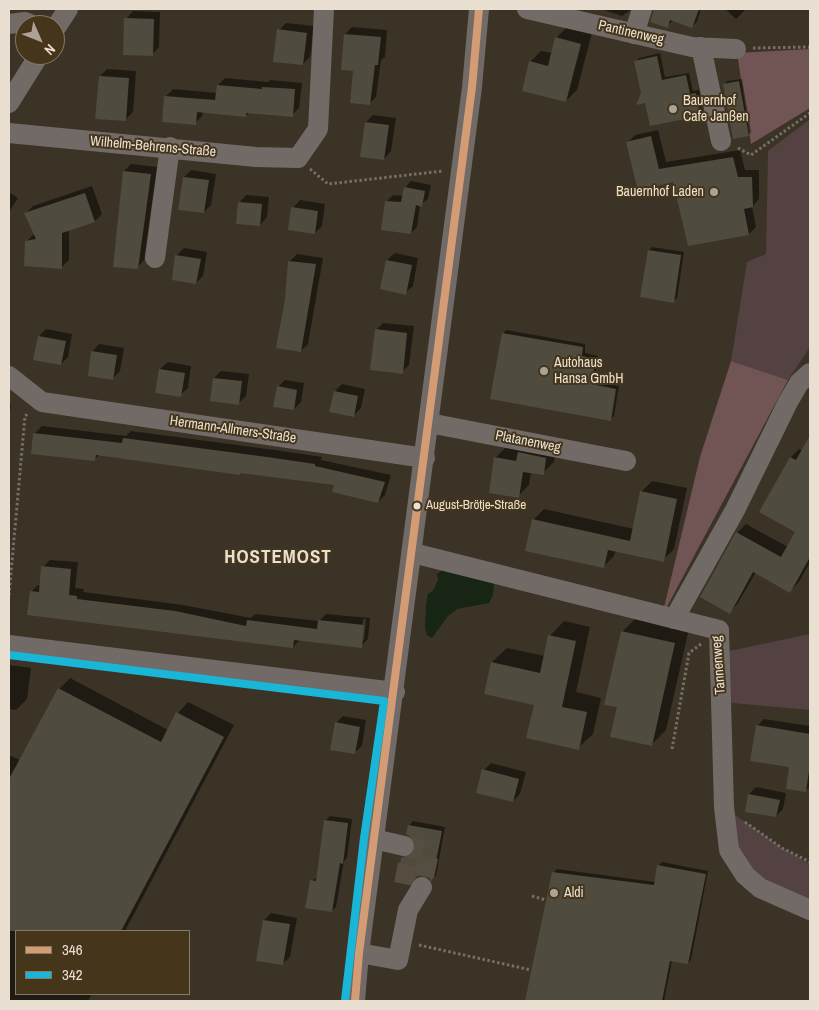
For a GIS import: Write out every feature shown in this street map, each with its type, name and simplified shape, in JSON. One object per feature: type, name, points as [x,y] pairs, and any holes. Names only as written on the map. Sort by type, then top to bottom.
[{"type":"street","points":[[298,158],[318,129],[324,9]]},
{"type":"street","points":[[355,1001],[359,953],[395,692],[472,87],[479,9]]},
{"type":"street","name":"Pantinenweg","points":[[527,9],[634,34],[701,47],[736,49]]},
{"type":"street","points":[[634,34],[642,9]]},
{"type":"street","points":[[701,47],[722,141]]},
{"type":"street","points":[[9,103],[33,65]]},
{"type":"street","name":"Wilhelm-Behrens-Straße","points":[[9,133],[170,147],[256,157],[298,158]]},
{"type":"street","points":[[156,258],[170,147]]},
{"type":"street","points":[[674,619],[735,510],[788,402],[799,383],[810,373]]},
{"type":"street","name":"Hermann-Allmers-Straße","points":[[9,376],[42,402],[425,458]]},
{"type":"street","name":"Platanenweg","points":[[429,423],[626,461]]},
{"type":"street","name":"Tannenweg","points":[[413,553],[719,630],[724,807],[729,850],[745,875],[760,888],[810,910]]},
{"type":"street","points":[[9,645],[395,692]]},
{"type":"street","points":[[374,839],[404,846]]},
{"type":"street","points":[[359,953],[398,960],[413,886]]},
{"type":"path","points":[[736,49],[810,47]]},
{"type":"path","points":[[722,141],[751,154],[810,114]]},
{"type":"path","points":[[298,158],[328,184],[448,170]]},
{"type":"path","points":[[9,595],[25,416],[42,402]]},
{"type":"path","points":[[672,749],[689,653],[719,630]]},
{"type":"path","points":[[724,807],[782,848],[810,862]]},
{"type":"path","points":[[532,896],[546,900]]},
{"type":"path","points":[[402,942],[460,952],[531,970]]},
{"type":"shaded area","points":[[810,49],[810,108],[751,144],[737,53]]},
{"type":"shaded area","points":[[810,119],[810,347],[788,380],[731,361],[747,262],[766,254],[768,151]]},
{"type":"shaded area","points":[[731,361],[788,380],[662,616],[700,457]]},
{"type":"shaded area","points":[[444,569],[494,582],[493,595],[489,603],[457,609],[448,616],[432,638],[427,635],[425,628],[428,594],[433,591],[438,580],[437,574]]},
{"type":"shaded area","points":[[810,634],[810,710],[722,702],[720,653]]},
{"type":"shaded area","points":[[724,807],[782,848],[810,864],[810,910],[745,875]]},
{"type":"building","points":[[654,9],[699,9],[692,28],[670,20],[668,28],[650,22]]},
{"type":"building","points":[[124,18],[154,19],[153,56],[123,55]]},
{"type":"building","points":[[277,29],[307,33],[303,65],[273,62]]},
{"type":"building","points":[[344,34],[381,37],[378,65],[375,65],[370,105],[350,103],[353,71],[341,70]]},
{"type":"building","points":[[555,37],[581,44],[566,102],[522,91],[529,61],[548,66]]},
{"type":"building","points":[[657,56],[662,80],[686,75],[690,94],[696,93],[700,116],[650,126],[645,103],[636,105],[641,93],[634,61]]},
{"type":"building","points":[[99,76],[129,78],[126,121],[95,119]]},
{"type":"building","points":[[739,81],[749,136],[733,139],[723,84]]},
{"type":"building","points":[[217,85],[262,89],[262,87],[295,89],[293,117],[246,113],[246,117],[197,112],[196,125],[162,122],[164,96],[215,100]]},
{"type":"building","points":[[365,122],[389,125],[384,160],[360,157]]},
{"type":"building","name":"Bauernhof Laden","points":[[651,136],[659,169],[733,157],[738,177],[752,177],[753,207],[744,209],[749,235],[688,246],[673,182],[638,191],[626,142]]},
{"type":"building","points":[[123,171],[151,174],[138,269],[113,267]]},
{"type":"building","points":[[183,177],[209,180],[204,213],[178,210]]},
{"type":"building","points":[[404,187],[425,191],[422,207],[416,205],[411,234],[381,230],[385,201],[401,202]]},
{"type":"building","points":[[85,193],[95,222],[62,233],[62,269],[24,266],[25,241],[36,239],[24,213]]},
{"type":"building","points":[[238,202],[262,204],[260,226],[236,224]]},
{"type":"building","points":[[291,207],[318,211],[315,234],[288,230]]},
{"type":"building","points":[[648,250],[681,255],[674,303],[640,297]]},
{"type":"building","points":[[175,255],[201,259],[196,284],[172,280]]},
{"type":"building","points":[[386,260],[412,265],[406,295],[380,289]]},
{"type":"building","points":[[288,261],[316,264],[301,352],[276,348],[285,299]]},
{"type":"building","points":[[375,329],[407,333],[403,374],[370,370]]},
{"type":"building","name":"Autohaus Hansa GmbH","points":[[502,333],[583,347],[582,356],[596,359],[591,384],[616,389],[611,421],[490,399]]},
{"type":"building","points":[[38,336],[66,341],[61,365],[33,360]]},
{"type":"building","points":[[91,351],[117,355],[113,380],[88,376]]},
{"type":"building","points":[[159,369],[185,373],[181,397],[155,393]]},
{"type":"building","points":[[213,378],[242,381],[239,405],[210,401]]},
{"type":"building","points":[[277,386],[297,390],[294,410],[273,407]]},
{"type":"building","points":[[334,391],[358,396],[354,417],[329,412]]},
{"type":"building","points":[[33,433],[122,443],[123,438],[267,457],[315,464],[315,466],[385,482],[378,503],[332,492],[334,485],[240,473],[240,475],[96,455],[95,461],[31,454]]},
{"type":"building","points":[[810,435],[810,557],[790,593],[753,572],[730,614],[700,597],[736,532],[781,557],[795,532],[759,512],[790,457],[796,460]]},
{"type":"building","points":[[518,452],[546,458],[544,475],[523,472],[519,498],[489,493],[494,457],[516,461]]},
{"type":"building","points":[[640,491],[677,499],[664,562],[608,550],[604,568],[525,551],[532,519],[630,541]]},
{"type":"building","points":[[41,566],[71,569],[69,595],[77,596],[77,599],[175,611],[246,626],[247,620],[317,629],[318,620],[364,625],[362,648],[294,640],[293,648],[27,615],[30,591],[39,592]]},
{"type":"building","points":[[621,631],[675,643],[652,746],[610,737],[617,707],[604,705]]},
{"type":"building","points":[[548,635],[576,641],[562,707],[587,712],[579,750],[526,738],[534,705],[484,694],[491,662],[540,673]]},
{"type":"building","points":[[58,688],[161,742],[176,712],[224,737],[122,930],[9,931],[9,779]]},
{"type":"building","points":[[335,722],[360,727],[355,754],[330,750]]},
{"type":"building","points":[[756,725],[810,734],[810,764],[806,792],[786,789],[789,767],[750,761]]},
{"type":"building","points":[[482,769],[519,779],[513,802],[476,793]]},
{"type":"building","points":[[748,794],[780,800],[776,817],[745,812]]},
{"type":"building","points":[[324,820],[348,823],[343,864],[340,863],[332,912],[305,908],[310,880],[316,881]]},
{"type":"building","points":[[408,825],[442,831],[432,882],[428,877],[422,875],[416,877],[409,885],[397,882],[401,858],[412,854],[416,848],[412,838],[406,834]]},
{"type":"building","points":[[657,865],[706,874],[688,964],[670,961],[662,1001],[525,1001],[552,872],[654,885]]},
{"type":"building","points":[[263,920],[290,924],[283,965],[256,961]]},
{"type":"tunnel","points":[[404,846],[429,853],[422,887]]},
{"type":"tunnel","points":[[404,884],[411,848]]},
{"type":"transit line","name":"346","points":[[355,1001],[359,953],[472,87],[479,9]]},
{"type":"transit line","name":"342","points":[[9,655],[384,701],[364,838],[345,1000]]},
{"type":"place","name":"Bauernhof Cafe Janßen","points":[[673,109]]},
{"type":"place","name":"Bauernhof Laden","points":[[714,192]]},
{"type":"place","name":"Autohaus Hansa GmbH","points":[[544,371]]},
{"type":"place","name":"August-Brötje-Straße","points":[[417,506]]},
{"type":"place","name":"Aldi","points":[[554,893]]},
{"type":"district","name":"HOSTEMOST","points":[[278,558]]}]
